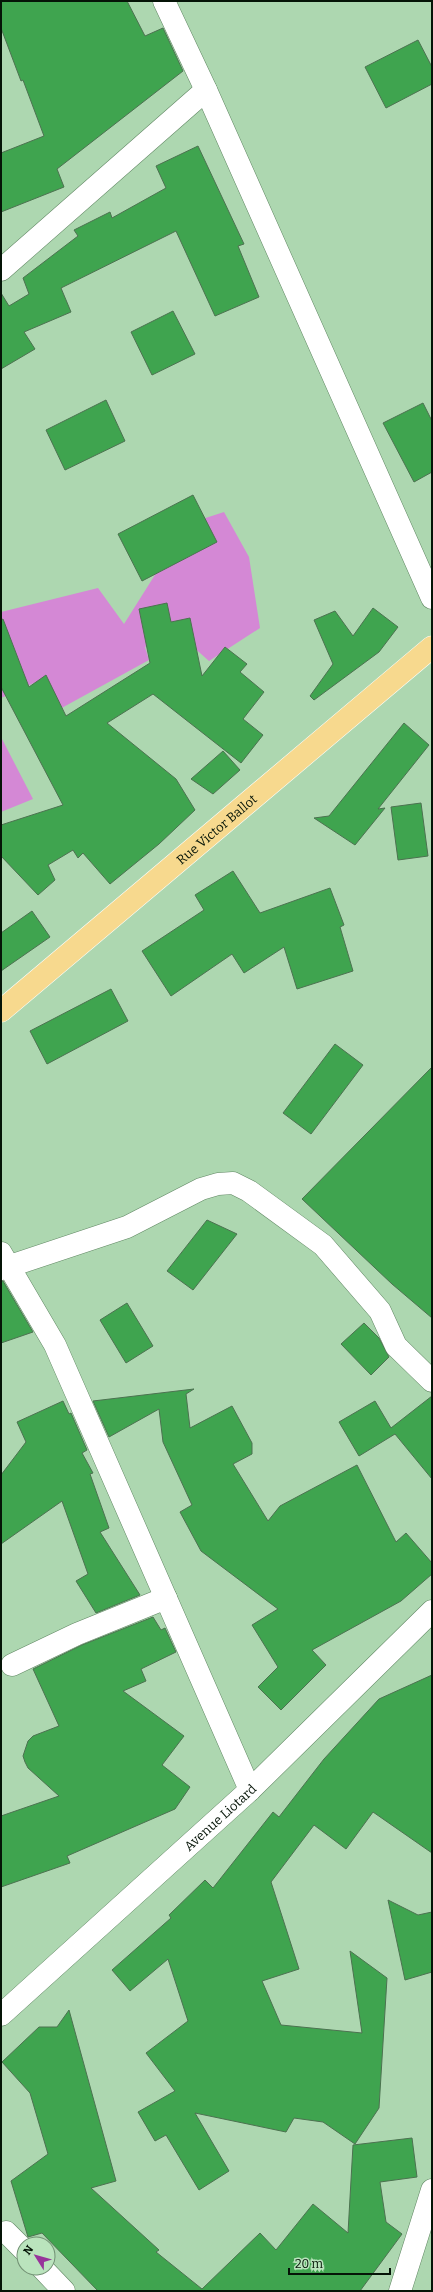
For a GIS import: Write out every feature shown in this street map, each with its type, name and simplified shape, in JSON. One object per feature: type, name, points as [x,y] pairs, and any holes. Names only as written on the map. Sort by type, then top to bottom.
[{"type":"main road","name":"Rue Victor Ballot","points":[[1,1012],[432,647]]},
{"type":"street","points":[[164,1],[206,90],[432,598]]},
{"type":"street","points":[[1,270],[206,90]]},
{"type":"street","points":[[250,1790],[55,1345],[3,1263],[127,1227],[201,1189],[218,1184],[233,1184],[248,1191],[323,1245],[380,1312],[396,1346],[432,1381]]},
{"type":"street","points":[[12,1665],[77,1634],[166,1598]]},
{"type":"street","name":"Avenue Liotard","points":[[1,2016],[250,1790],[432,1611]]},
{"type":"street","points":[[400,2291],[432,2190]]},
{"type":"street","points":[[6,2232],[16,2242]]},
{"type":"street","points":[[50,2276],[64,2291]]},
{"type":"shaded area","points":[[224,512],[249,557],[260,628],[209,661],[173,629],[145,647],[149,660],[58,710],[36,682],[1,698],[1,612],[98,588],[124,624],[187,524]]},
{"type":"shaded area","points":[[1,737],[33,799],[1,812]]},
{"type":"building","points":[[1,1],[127,1],[145,36],[163,28],[183,71],[57,169],[64,187],[1,212],[1,153],[44,136],[23,80],[21,81],[1,28]]},
{"type":"building","points":[[418,40],[432,67],[432,84],[386,108],[365,67]]},
{"type":"building","points":[[198,146],[244,244],[238,246],[259,297],[215,316],[176,231],[61,288],[71,312],[24,332],[35,349],[1,369],[1,293],[9,306],[29,294],[23,278],[78,236],[74,230],[110,212],[112,218],[166,188],[156,166]]},
{"type":"building","points":[[173,311],[195,354],[152,375],[131,332]]},
{"type":"building","points":[[106,400],[125,441],[65,470],[46,430]]},
{"type":"building","points":[[423,403],[432,421],[432,472],[414,482],[383,423]]},
{"type":"building","points":[[193,495],[217,542],[142,581],[118,534]]},
{"type":"building","points":[[167,603],[171,622],[190,618],[202,676],[225,647],[247,664],[240,672],[264,692],[243,719],[263,735],[241,763],[153,694],[107,723],[176,779],[195,810],[159,844],[110,884],[83,853],[78,858],[73,850],[48,865],[55,880],[38,895],[1,856],[1,825],[63,805],[1,687],[1,620],[3,619],[29,687],[46,675],[66,716],[150,663],[139,609]]},
{"type":"building","points":[[373,608],[398,627],[379,652],[314,700],[310,696],[333,664],[314,620],[335,611],[353,636]]},
{"type":"building","points":[[404,723],[429,745],[378,809],[385,808],[355,845],[314,818],[329,816]]},
{"type":"building","points":[[223,751],[240,770],[213,794],[191,779]]},
{"type":"building","points":[[421,803],[428,856],[398,860],[391,807]]},
{"type":"building","points":[[233,871],[260,913],[330,888],[344,925],[340,927],[353,971],[297,989],[284,947],[244,973],[232,954],[171,996],[142,951],[204,910],[195,895]]},
{"type":"building","points":[[32,911],[50,937],[1,971],[1,933]]},
{"type":"building","points":[[111,989],[128,1021],[47,1064],[30,1031]]},
{"type":"building","points":[[335,1044],[363,1065],[311,1134],[283,1113]]},
{"type":"building","points":[[432,1067],[432,1318],[392,1284],[302,1199]]},
{"type":"building","points":[[207,1220],[237,1234],[193,1290],[167,1271]]},
{"type":"building","points":[[1,1281],[3,1281],[33,1332],[1,1343]]},
{"type":"building","points":[[127,1303],[153,1346],[126,1363],[100,1320]]},
{"type":"building","points":[[364,1323],[379,1338],[389,1357],[371,1375],[341,1344]]},
{"type":"building","points":[[194,1389],[186,1394],[190,1428],[232,1406],[252,1443],[252,1454],[233,1464],[268,1521],[280,1506],[357,1465],[396,1542],[406,1533],[432,1563],[432,1574],[401,1601],[312,1650],[326,1665],[281,1710],[258,1687],[278,1667],[252,1625],[278,1609],[201,1551],[180,1512],[192,1505],[163,1442],[159,1409],[109,1437],[93,1401]]},
{"type":"building","points":[[432,1396],[432,1479],[395,1434],[359,1456],[339,1422],[375,1401],[391,1428]]},
{"type":"building","points":[[63,1401],[69,1414],[71,1413],[87,1450],[82,1453],[93,1473],[90,1474],[109,1528],[100,1532],[140,1595],[96,1613],[76,1581],[88,1574],[62,1501],[1,1544],[1,1475],[26,1442],[17,1422]]},
{"type":"building","points":[[153,1617],[161,1630],[165,1628],[176,1652],[141,1669],[146,1681],[123,1691],[184,1736],[162,1765],[190,1787],[175,1809],[67,1856],[70,1863],[1,1887],[1,1816],[59,1796],[28,1768],[23,1756],[28,1741],[33,1736],[59,1726],[33,1669],[82,1645]]},
{"type":"building","points":[[432,1675],[432,1853],[373,1812],[346,1849],[314,1825],[271,1882],[299,1969],[262,1981],[281,2025],[362,2033],[350,1951],[387,1978],[379,2108],[355,2144],[323,2122],[294,2118],[286,2132],[195,2113],[229,2171],[199,2190],[166,2135],[155,2141],[138,2112],[175,2091],[146,2053],[188,2021],[168,1959],[130,1991],[112,1970],[171,1918],[169,1915],[205,1880],[213,1888],[273,1812],[279,1817],[324,1759],[379,1699]]},
{"type":"building","points":[[388,1900],[418,1915],[432,1912],[432,1972],[405,1980]]},
{"type":"building","points":[[69,2010],[116,2181],[91,2188],[159,2250],[156,2252],[202,2289],[260,2233],[276,2250],[313,2204],[348,2233],[353,2145],[412,2138],[417,2177],[380,2182],[386,2222],[402,2234],[360,2291],[98,2291],[56,2248],[56,2236],[45,2236],[42,2233],[28,2236],[11,2181],[48,2154],[30,2093],[2,2062],[39,2027],[57,2027]]}]
